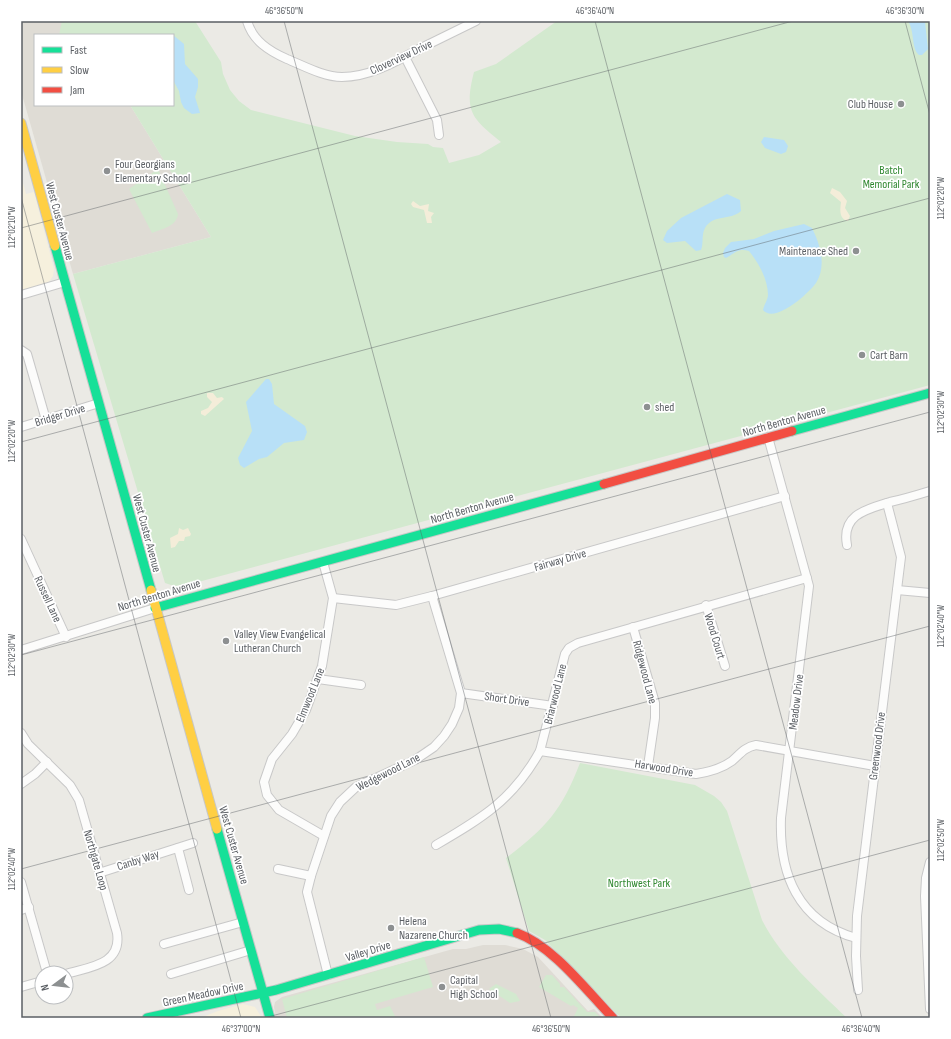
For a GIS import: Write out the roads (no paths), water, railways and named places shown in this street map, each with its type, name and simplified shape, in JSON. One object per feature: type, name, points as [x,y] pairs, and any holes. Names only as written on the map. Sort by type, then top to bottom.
[{"type":"main road","name":"West Custer Avenue","points":[[21,123],[270,1018]]},
{"type":"main road","name":"North Benton Avenue","points":[[155,608],[930,393]]},
{"type":"main road","name":"Valley Drive","points":[[263,993],[479,930],[502,929],[526,935],[546,947],[613,1018]]},
{"type":"main road","name":"Green Meadow Drive","points":[[147,1018],[170,1015],[263,993]]},
{"type":"street","name":"Cloverview Drive","points":[[247,21],[256,40],[267,49],[330,75],[341,77],[365,74],[405,57],[476,21]]},
{"type":"street","points":[[405,57],[436,120],[439,135]]},
{"type":"street","points":[[21,295],[65,282]]},
{"type":"street","points":[[21,350],[27,354],[46,420]]},
{"type":"street","name":"Bridger Drive","points":[[21,427],[99,403]]},
{"type":"street","name":"Meadow Drive","points":[[768,437],[809,586],[781,832],[787,873],[795,892],[814,916],[835,930],[856,938]]},
{"type":"street","points":[[848,545],[847,531],[853,518],[865,510],[930,491]]},
{"type":"street","name":"Fairway Drive","points":[[333,598],[396,604],[432,596],[785,496]]},
{"type":"street","name":"Greenwood Drive","points":[[858,990],[856,938],[901,552],[887,503]]},
{"type":"street","name":"Russell Lane","points":[[21,539],[66,637]]},
{"type":"street","name":"Elmwood Lane","points":[[323,562],[333,598],[322,666],[306,710],[292,734],[272,759],[264,782],[267,795],[279,810],[324,836]]},
{"type":"street","name":"Briarwood Lane","points":[[436,845],[476,821],[500,803],[523,779],[540,751],[553,706],[565,654],[570,648],[578,643],[706,605],[807,578]]},
{"type":"street","points":[[897,590],[930,594]]},
{"type":"street","name":"Wedgewood Lane","points":[[328,975],[307,897],[307,887],[331,816],[340,802],[356,787],[414,760],[434,747],[444,736],[459,708],[461,693],[432,596]]},
{"type":"street","name":"Wood Court","points":[[706,605],[725,666]]},
{"type":"street","name":"North Benton Avenue","points":[[21,650],[155,608]]},
{"type":"street","name":"Ridgewood Lane","points":[[633,627],[655,708],[648,766]]},
{"type":"street","points":[[318,678],[361,685]]},
{"type":"street","name":"Short Drive","points":[[461,693],[553,706]]},
{"type":"street","name":"Northgate Loop","points":[[21,733],[28,744],[70,785],[78,800],[118,943],[111,957],[100,964],[74,972]]},
{"type":"street","name":"Harwood Drive","points":[[540,751],[688,773],[705,773],[725,766],[740,752],[752,746],[762,746],[875,766]]},
{"type":"street","points":[[21,784],[35,774],[46,762]]},
{"type":"street","name":"Canby Way","points":[[99,873],[192,844]]},
{"type":"street","points":[[178,848],[190,890]]},
{"type":"street","points":[[930,862],[928,879],[930,1009]]},
{"type":"street","points":[[278,869],[310,876]]},
{"type":"street","points":[[21,882],[25,909],[44,965]]},
{"type":"street","points":[[164,944],[243,922]]},
{"type":"street","points":[[170,974],[251,950]]},
{"type":"street","points":[[21,987],[34,983]]},
{"type":"water","points":[[908,21],[925,22],[928,49],[922,55],[919,55],[915,48],[912,30]]},
{"type":"water","points":[[174,36],[184,44],[185,64],[198,79],[198,87],[195,97],[200,113],[192,114],[184,108],[179,91],[174,82]]},
{"type":"water","points":[[764,137],[784,140],[788,146],[786,152],[781,154],[765,148],[761,142]]},
{"type":"water","points":[[727,194],[740,200],[741,211],[732,216],[717,219],[708,224],[704,231],[701,250],[696,251],[685,241],[667,243],[663,240],[667,231],[681,218]]},
{"type":"water","points":[[804,224],[812,228],[818,241],[822,262],[819,276],[812,288],[791,306],[783,311],[768,313],[763,310],[768,297],[768,289],[762,271],[752,255],[749,251],[742,250],[726,258],[724,257],[723,253],[725,248],[731,242],[754,239],[774,231]]},
{"type":"water","points":[[266,379],[269,379],[272,384],[274,404],[305,426],[307,432],[304,440],[284,443],[267,457],[259,459],[244,468],[240,465],[238,458],[252,431],[246,402]]},
{"type":"place","name":"Club House","points":[[901,104]]},
{"type":"place","name":"Four Georgians Elementary School","points":[[107,171]]},
{"type":"place","name":"Maintenace Shed","points":[[856,251]]},
{"type":"place","name":"Cart Barn","points":[[862,355]]},
{"type":"place","name":"shed","points":[[647,407]]},
{"type":"place","name":"Valley View Evangelical Lutheran Church","points":[[226,641]]},
{"type":"place","name":"Helena Nazarene Church","points":[[391,928]]},
{"type":"place","name":"Capital High School","points":[[442,987]]},
{"type":"park label","name":"Batch Memorial Park","points":[[891,177]]},
{"type":"park label","name":"Northwest Park","points":[[639,883]]}]
